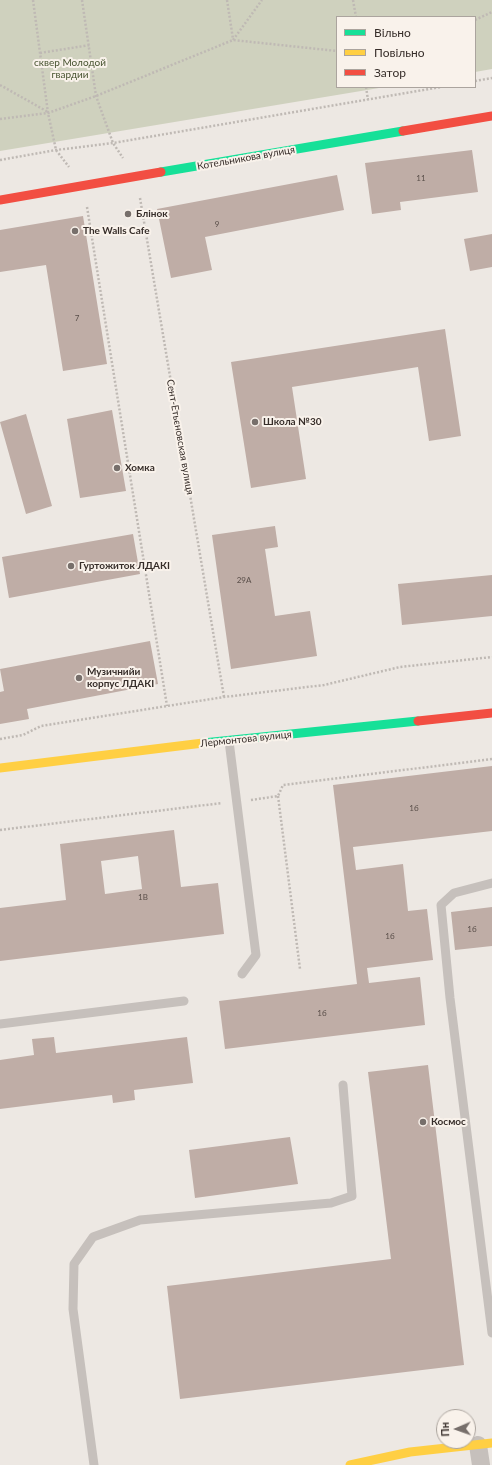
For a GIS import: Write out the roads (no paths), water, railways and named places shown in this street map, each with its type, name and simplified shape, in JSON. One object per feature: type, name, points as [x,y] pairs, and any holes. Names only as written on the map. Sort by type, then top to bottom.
[{"type":"street","name":"Котельникова вулиця","points":[[0,200],[492,116]]},
{"type":"street","name":"Лермонтова вулиця","points":[[0,768],[229,741],[492,714]]},
{"type":"street","points":[[350,1465],[410,1452],[485,1444],[481,1465]]},
{"type":"lane","points":[[229,741],[256,955],[242,974]]},
{"type":"lane","points":[[492,883],[454,893],[441,905],[451,1006],[492,1333]]},
{"type":"lane","points":[[0,1024],[184,1001]]},
{"type":"lane","points":[[94,1465],[73,1309],[74,1264],[93,1237],[140,1220],[331,1202],[352,1196],[343,1084]]},
{"type":"place","name":"Блінок","points":[[128,214]]},
{"type":"place","name":"The Walls Cafe","points":[[75,231]]},
{"type":"place","name":"Школа №30","points":[[255,422]]},
{"type":"place","name":"Хомка","points":[[117,468]]},
{"type":"place","name":"Гуртожиток ЛДАКІ","points":[[71,566]]},
{"type":"place","name":"Музичнийи корпус ЛДАКІ","points":[[79,678]]},
{"type":"place","name":"Космос","points":[[423,1122]]},
{"type":"park label","name":"сквер Молодой гвардии","points":[[70,68]]}]
